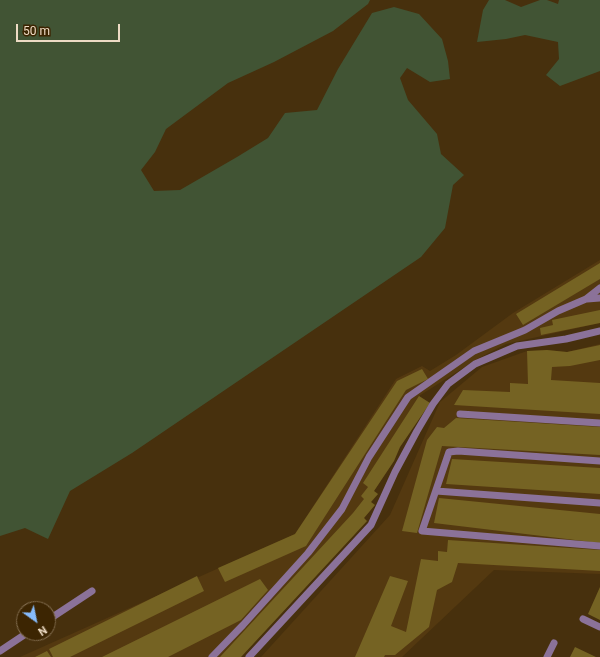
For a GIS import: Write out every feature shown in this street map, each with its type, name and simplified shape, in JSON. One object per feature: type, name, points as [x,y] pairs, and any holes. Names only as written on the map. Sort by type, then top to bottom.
[{"type":"lane","points":[[212,657],[244,625],[308,553],[342,510],[369,457],[408,397],[474,351],[525,330],[558,311],[586,299],[600,288]]},
{"type":"lane","points":[[586,299],[600,298]]},
{"type":"lane","points":[[249,657],[371,525],[395,472],[417,431],[433,404],[448,384],[475,364],[517,346],[566,339],[600,331]]},
{"type":"lane","points":[[460,414],[600,423]]},
{"type":"lane","points":[[600,461],[458,451],[449,452],[422,531],[600,546]]},
{"type":"lane","points":[[436,491],[600,503]]},
{"type":"lane","points":[[56,615],[92,591]]},
{"type":"lane","points":[[583,619],[600,627]]},
{"type":"lane","points":[[0,651],[16,640]]},
{"type":"lane","points":[[547,657],[554,643]]},
{"type":"shaded area","points":[[600,260],[600,323],[506,344],[479,358],[419,396],[430,403],[400,447],[394,461],[374,491],[378,494],[371,502],[375,505],[364,518],[367,521],[241,657],[20,657],[295,534],[396,379],[422,366],[430,371],[456,355],[513,313]]},
{"type":"shaded area","points":[[600,344],[600,574],[494,570],[402,657],[261,657],[390,515],[440,402],[482,367],[527,351],[547,350],[567,352]]},
{"type":"green space","points":[[0,0],[370,0],[368,4],[333,31],[274,62],[228,83],[166,129],[155,152],[141,170],[154,191],[180,190],[237,157],[268,138],[285,113],[317,110],[338,69],[372,13],[394,7],[419,14],[442,39],[448,61],[450,79],[430,82],[407,68],[400,78],[408,100],[437,134],[441,154],[464,175],[453,185],[445,228],[421,257],[132,453],[70,491],[48,539],[25,528],[0,536]]},
{"type":"green space","points":[[489,0],[505,0],[521,7],[540,0],[547,0],[558,4],[559,0],[600,0],[600,71],[560,86],[546,75],[559,59],[558,42],[525,35],[506,39],[477,42],[483,10]]},
{"type":"building","points":[[600,263],[600,279],[523,325],[516,314]]},
{"type":"building","points":[[600,310],[600,323],[541,335],[540,328],[553,325],[552,320]]},
{"type":"building","points":[[600,345],[600,360],[570,366],[552,367],[551,380],[600,383],[600,414],[454,405],[463,390],[510,392],[510,383],[528,384],[527,351],[547,350],[567,352]]},
{"type":"building","points":[[422,369],[428,379],[406,390],[306,546],[225,582],[218,568],[295,534],[397,381]]},
{"type":"building","points":[[419,396],[430,403],[400,447],[394,461],[374,491],[378,494],[371,502],[375,505],[364,518],[367,521],[241,657],[220,657],[353,513],[364,499],[361,496],[368,487],[363,483]]},
{"type":"building","points":[[456,418],[600,427],[600,455],[442,446],[417,533],[402,531],[427,440],[437,427],[444,428]]},
{"type":"building","points":[[452,459],[600,468],[600,494],[446,484]]},
{"type":"building","points":[[439,498],[600,514],[600,543],[434,523]]},
{"type":"building","points":[[448,540],[600,550],[600,571],[458,563],[452,582],[437,590],[429,627],[395,655],[385,655],[384,657],[355,657],[390,576],[408,581],[391,626],[406,632],[421,559],[438,561],[438,551],[447,552]]},
{"type":"building","points":[[197,576],[204,591],[70,657],[53,657],[49,649]]},
{"type":"building","points":[[260,579],[268,590],[241,620],[168,657],[102,657]]},
{"type":"building","points":[[600,587],[600,620],[588,614]]},
{"type":"building","points":[[575,647],[596,657],[570,657]]},
{"type":"building","points":[[47,651],[51,657],[35,657]]}]
